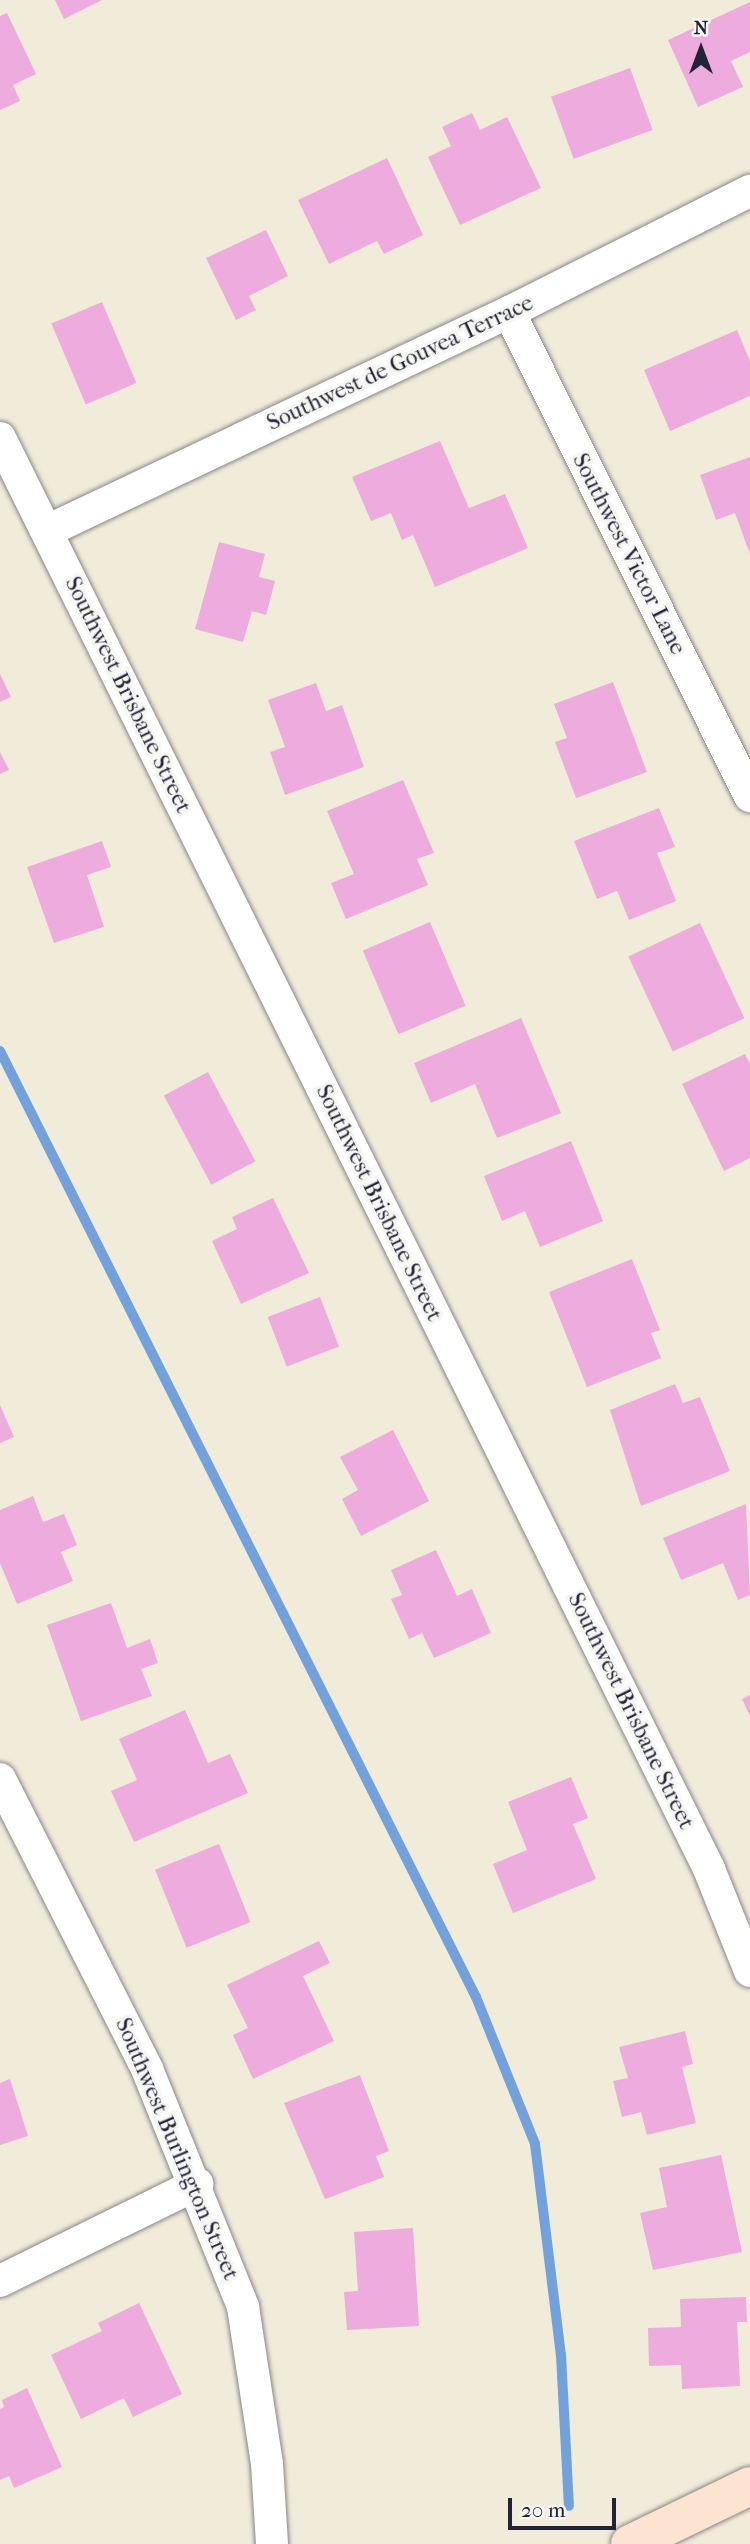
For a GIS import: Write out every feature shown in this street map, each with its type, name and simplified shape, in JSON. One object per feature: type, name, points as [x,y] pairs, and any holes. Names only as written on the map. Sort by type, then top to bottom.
[{"type":"street","name":"Southwest de Gouvea Terrace","points":[[47,531],[509,312],[750,191]]},
{"type":"street","name":"Southwest Victor Lane","points":[[509,312],[750,796]]},
{"type":"street","name":"Southwest Brisbane Street","points":[[0,438],[709,1869],[750,1971]]},
{"type":"street","name":"Southwest Burlington Street","points":[[0,1779],[147,2069],[197,2184],[243,2307],[267,2465],[272,2544]]},
{"type":"street","points":[[0,2281],[197,2184]]},
{"type":"street","points":[[630,2544],[750,2486]]},
{"type":"building","points":[[55,0],[102,0],[64,19]]},
{"type":"building","points":[[750,2],[750,52],[731,61],[743,87],[698,107],[668,40]]},
{"type":"building","points":[[7,13],[36,74],[13,85],[20,101],[0,110],[0,16]]},
{"type":"building","points":[[630,68],[653,130],[574,159],[551,97]]},
{"type":"building","points":[[472,113],[480,130],[507,117],[541,188],[460,225],[428,157],[451,146],[442,127]]},
{"type":"building","points":[[387,158],[423,235],[384,254],[377,241],[329,264],[298,200]]},
{"type":"building","points":[[266,230],[288,276],[249,296],[256,310],[236,320],[206,258]]},
{"type":"building","points":[[102,302],[136,383],[86,404],[51,323]]},
{"type":"building","points":[[737,330],[750,361],[750,396],[670,431],[644,370]]},
{"type":"building","points":[[440,441],[469,508],[505,494],[528,548],[435,587],[413,535],[402,540],[391,513],[371,521],[352,477]]},
{"type":"building","points":[[750,457],[750,554],[735,513],[716,520],[700,475]]},
{"type":"building","points":[[219,542],[265,554],[259,577],[275,581],[266,615],[252,611],[243,642],[195,629]]},
{"type":"building","points":[[0,674],[11,697],[0,702]]},
{"type":"building","points":[[613,682],[647,772],[576,798],[555,742],[567,738],[554,704]]},
{"type":"building","points":[[316,683],[326,711],[342,705],[364,767],[285,795],[270,752],[285,747],[268,700]]},
{"type":"building","points":[[0,752],[9,770],[0,774]]},
{"type":"building","points":[[403,780],[434,853],[417,859],[428,885],[346,919],[331,883],[354,874],[327,811]]},
{"type":"building","points":[[659,808],[675,847],[657,853],[676,901],[629,920],[617,891],[597,899],[574,841]]},
{"type":"building","points":[[102,841],[111,867],[87,875],[104,927],[54,943],[27,867]]},
{"type":"building","points":[[430,922],[466,1006],[398,1034],[363,951]]},
{"type":"building","points":[[700,923],[744,1018],[673,1052],[628,956]]},
{"type":"building","points":[[521,1018],[561,1113],[497,1138],[475,1084],[431,1103],[414,1063]]},
{"type":"building","points":[[745,1054],[750,1064],[750,1158],[724,1171],[682,1084]]},
{"type":"building","points":[[208,1072],[255,1161],[211,1185],[164,1095]]},
{"type":"building","points":[[571,1141],[603,1221],[540,1247],[525,1211],[502,1221],[484,1176]]},
{"type":"building","points":[[273,1198],[309,1273],[241,1304],[212,1241],[237,1229],[232,1217]]},
{"type":"building","points":[[632,1259],[660,1330],[651,1333],[661,1358],[587,1387],[549,1292]]},
{"type":"building","points":[[320,1297],[339,1346],[287,1367],[268,1317]]},
{"type":"building","points":[[675,1384],[683,1403],[700,1397],[730,1471],[641,1506],[610,1410]]},
{"type":"building","points":[[0,1405],[14,1437],[0,1443]]},
{"type":"building","points":[[393,1430],[429,1501],[361,1536],[342,1499],[358,1490],[340,1457]]},
{"type":"building","points":[[33,1496],[43,1522],[64,1514],[77,1545],[61,1552],[73,1581],[17,1604],[0,1563],[0,1510]]},
{"type":"building","points":[[746,1504],[750,1595],[738,1600],[723,1563],[681,1580],[663,1538]]},
{"type":"building","points":[[436,1550],[457,1596],[472,1589],[491,1633],[434,1658],[422,1633],[409,1639],[391,1599],[402,1595],[391,1570]]},
{"type":"building","points":[[111,1603],[127,1648],[150,1639],[158,1663],[141,1669],[152,1696],[81,1721],[47,1625]]},
{"type":"building","points":[[750,1695],[750,1716],[742,1699]]},
{"type":"building","points":[[185,1710],[208,1763],[230,1754],[248,1793],[134,1842],[111,1791],[137,1780],[119,1739]]},
{"type":"building","points":[[571,1777],[588,1818],[573,1824],[596,1879],[513,1913],[493,1864],[527,1850],[508,1802]]},
{"type":"building","points":[[219,1844],[250,1922],[186,1948],[155,1870]]},
{"type":"building","points":[[319,1941],[330,1963],[303,1976],[334,2041],[253,2079],[233,2035],[248,2028],[227,1985]]},
{"type":"building","points":[[685,2031],[693,2064],[682,2067],[696,2123],[647,2135],[641,2112],[622,2117],[613,2081],[628,2078],[619,2047]]},
{"type":"building","points":[[360,2075],[389,2151],[376,2156],[384,2177],[325,2199],[284,2103]]},
{"type":"building","points":[[10,2079],[28,2136],[0,2145],[0,2083]]},
{"type":"building","points":[[721,2155],[742,2252],[653,2270],[640,2213],[667,2207],[659,2168]]},
{"type":"building","points":[[413,2228],[419,2326],[347,2330],[344,2292],[358,2291],[354,2232]]},
{"type":"building","points":[[746,2297],[747,2322],[737,2322],[740,2386],[682,2389],[681,2365],[649,2366],[648,2328],[681,2327],[680,2299]]},
{"type":"building","points":[[139,2303],[182,2394],[133,2417],[124,2398],[81,2419],[51,2355],[102,2331],[98,2323]]},
{"type":"building","points":[[27,2388],[62,2467],[14,2488],[9,2476],[0,2480],[0,2409],[4,2407],[2,2400]]},
{"type":"waterway","points":[[0,1051],[476,1997],[535,2144],[561,2355],[569,2506]]}]
